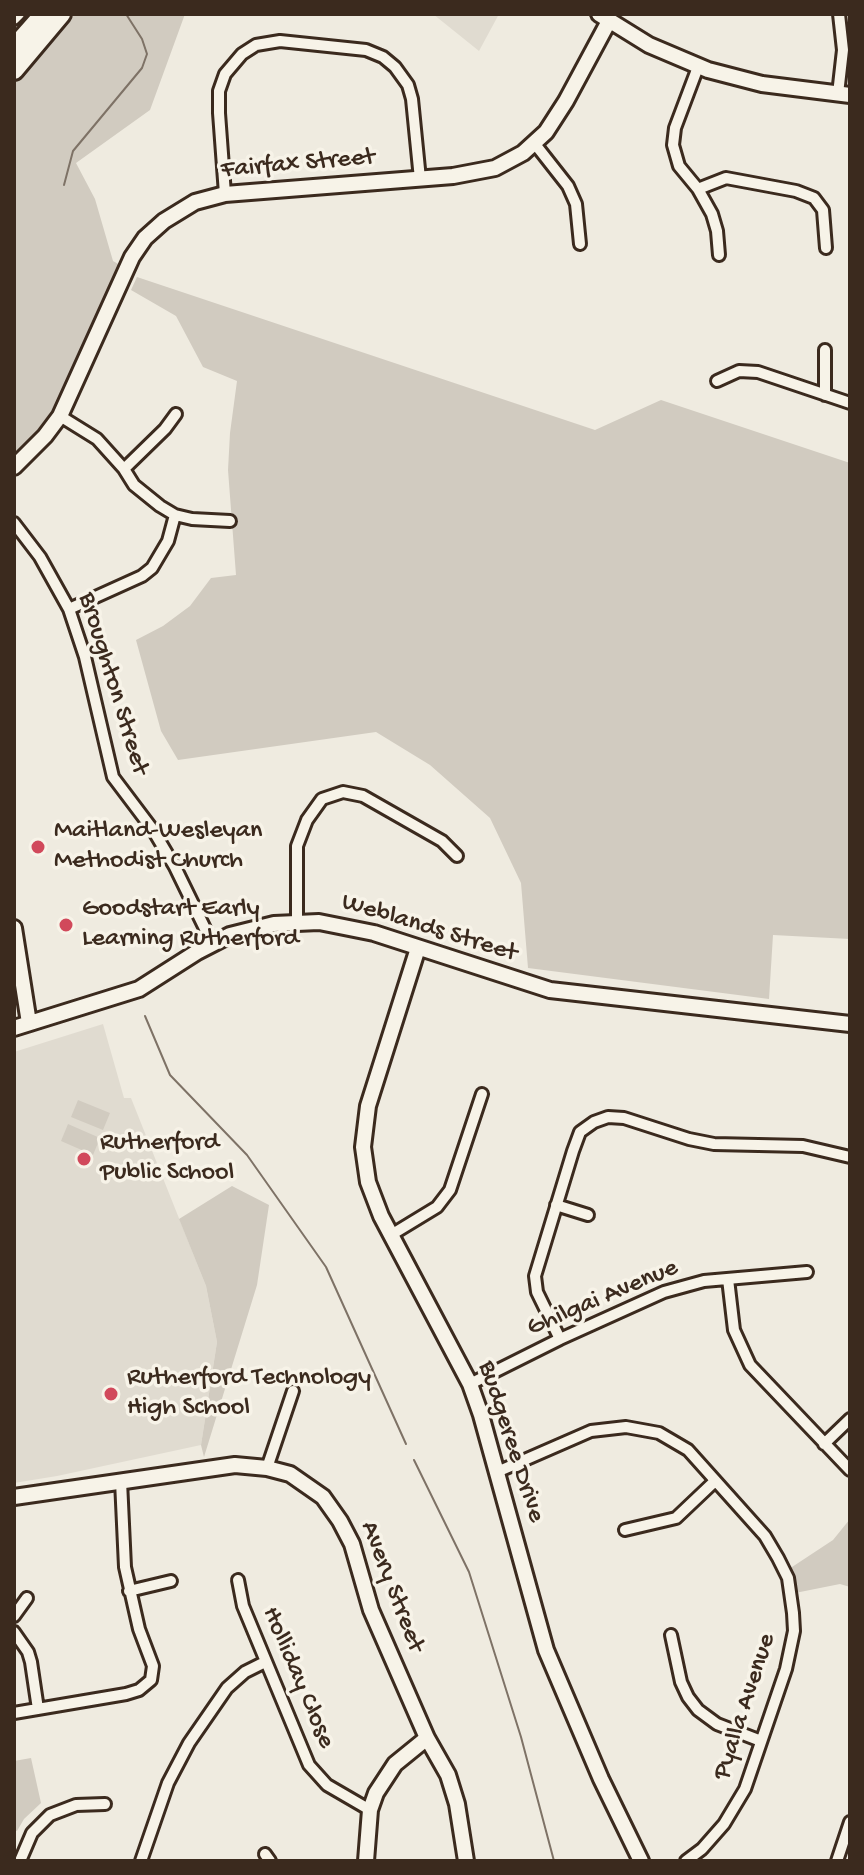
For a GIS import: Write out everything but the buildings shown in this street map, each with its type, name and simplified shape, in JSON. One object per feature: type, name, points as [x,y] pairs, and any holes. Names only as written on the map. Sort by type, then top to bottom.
[{"type":"highway","points":[[16,61],[44,14]]},
{"type":"highway","points":[[16,61],[61,14]]},
{"type":"street","points":[[14,19],[19,14]]},
{"type":"street","points":[[604,17],[649,45],[698,67],[762,84],[844,94],[839,14]]},
{"type":"street","name":"Fairfax Street","points":[[14,467],[60,416],[138,248],[152,230],[174,214],[205,199],[225,194],[420,179],[485,171],[511,160],[535,144],[560,111],[604,17]]},
{"type":"street","points":[[225,194],[219,113],[219,91],[225,74],[242,54],[256,45],[280,41],[366,50],[383,57],[395,67],[411,95],[420,179]]},
{"type":"street","points":[[698,67],[675,128],[673,145],[679,166],[698,189],[712,214],[719,255]]},
{"type":"street","points":[[535,144],[568,186],[576,204],[580,244]]},
{"type":"street","points":[[698,189],[726,178],[796,191],[814,198],[823,210],[826,248]]},
{"type":"street","points":[[825,350],[825,395]]},
{"type":"street","points":[[717,381],[739,371],[758,372],[850,403]]},
{"type":"street","points":[[124,469],[176,414]]},
{"type":"street","points":[[60,416],[97,439],[134,485],[175,515],[206,521],[230,521]]},
{"type":"street","points":[[69,609],[142,576],[152,568],[165,548],[175,515]]},
{"type":"street","name":"Broughton Street","points":[[14,523],[40,557],[69,609],[85,657],[113,777],[153,830],[212,943]]},
{"type":"street","points":[[297,922],[297,846],[307,820],[322,799],[343,792],[363,796],[442,841],[457,856]]},
{"type":"street","name":"Weblands Street","points":[[14,1028],[139,989],[212,943],[251,929],[297,922],[354,927],[559,992],[850,1024]]},
{"type":"street","points":[[14,928],[29,1023]]},
{"type":"street","name":"Budgeree Drive","points":[[418,948],[368,1106],[363,1147],[368,1182],[377,1208],[470,1384],[546,1650],[601,1779],[641,1861]]},
{"type":"street","points":[[391,1235],[437,1207],[450,1190],[482,1094]]},
{"type":"street","points":[[560,1339],[537,1292],[535,1276],[580,1132],[594,1122],[608,1117],[624,1118],[714,1144],[803,1146],[850,1157]]},
{"type":"street","points":[[556,1205],[588,1215]]},
{"type":"street","name":"Ghilgai Avenue","points":[[470,1384],[664,1292],[704,1281],[807,1272]]},
{"type":"street","points":[[728,1279],[734,1330],[750,1365],[850,1470]]},
{"type":"street","points":[[267,1468],[293,1391]]},
{"type":"street","points":[[824,1444],[850,1419]]},
{"type":"street","name":"Pyalla Avenue","points":[[497,1472],[591,1431],[626,1427],[659,1433],[688,1450],[765,1536],[778,1558],[791,1593],[794,1631],[786,1669],[745,1789],[724,1824],[702,1849],[686,1861]]},
{"type":"street","name":"Avery Street","points":[[14,1497],[235,1465],[290,1474],[323,1497],[352,1544],[371,1610],[427,1738],[448,1775],[457,1804],[466,1861]]},
{"type":"street","points":[[14,1713],[126,1694],[145,1687],[153,1674],[129,1591],[123,1552],[121,1481]]},
{"type":"street","points":[[625,1530],[676,1518],[715,1481]]},
{"type":"street","name":"Holliday Close","points":[[238,1580],[239,1595],[309,1765],[327,1785],[370,1810]]},
{"type":"street","points":[[129,1591],[171,1581]]},
{"type":"street","points":[[14,1616],[27,1598]]},
{"type":"street","points":[[14,1632],[28,1652],[38,1709]]},
{"type":"street","points":[[670,1635],[681,1682],[698,1710],[717,1724],[761,1741]]},
{"type":"street","points":[[141,1861],[168,1783],[189,1743],[227,1688],[245,1672],[265,1662]]},
{"type":"street","points":[[366,1861],[370,1810],[376,1793],[395,1764],[427,1738]]},
{"type":"street","points":[[20,1861],[32,1833],[50,1815],[76,1805],[105,1804]]},
{"type":"street","points":[[837,1861],[850,1822]]},
{"type":"shaded area","points":[[70,14],[185,14],[150,110],[76,163],[95,199],[113,261],[120,265],[51,415],[14,456],[14,81]]},
{"type":"shaded area","points":[[433,14],[499,14],[479,51]]},
{"type":"shaded area","points":[[137,277],[595,430],[661,400],[850,463],[850,939],[773,935],[769,999],[528,968],[521,883],[490,818],[430,765],[376,732],[178,760],[161,731],[136,640],[163,626],[190,606],[211,578],[236,575],[228,470],[237,381],[203,367],[176,316],[131,290]]},
{"type":"shaded area","name":"Rutherford Technology High School","points":[[103,1024],[124,1098],[131,1098],[206,1286],[217,1342],[201,1445],[14,1483],[14,1052]]},
{"type":"shaded area","points":[[78,1100],[110,1113],[103,1130],[71,1117]]},
{"type":"shaded area","points":[[68,1124],[100,1138],[93,1155],[61,1141]]},
{"type":"shaded area","points":[[232,1186],[269,1205],[257,1285],[204,1457],[201,1445],[217,1342],[206,1286],[179,1219]]},
{"type":"shaded area","points":[[850,1519],[850,1587],[840,1584],[795,1593],[789,1569],[833,1540]]},
{"type":"shaded area","points":[[31,1758],[41,1803],[24,1819],[17,1831],[14,1830],[14,1761]]},
{"type":"waterway","points":[[64,185],[73,151],[142,68],[147,54],[142,39],[126,14]]},
{"type":"waterway","points":[[145,1016],[170,1075],[247,1155],[326,1267],[406,1444]]},
{"type":"waterway","points":[[414,1460],[469,1572],[521,1737],[554,1861]]},
{"type":"place","name":"Maitland-Wesleyan Methodist Church","points":[[38,847]]},
{"type":"place","name":"Goodstart Early Learning Rutherford","points":[[66,925]]},
{"type":"place","name":"Rutherford Public School","points":[[84,1159]]},
{"type":"place","name":"Rutherford Technology High School","points":[[111,1394]]}]
